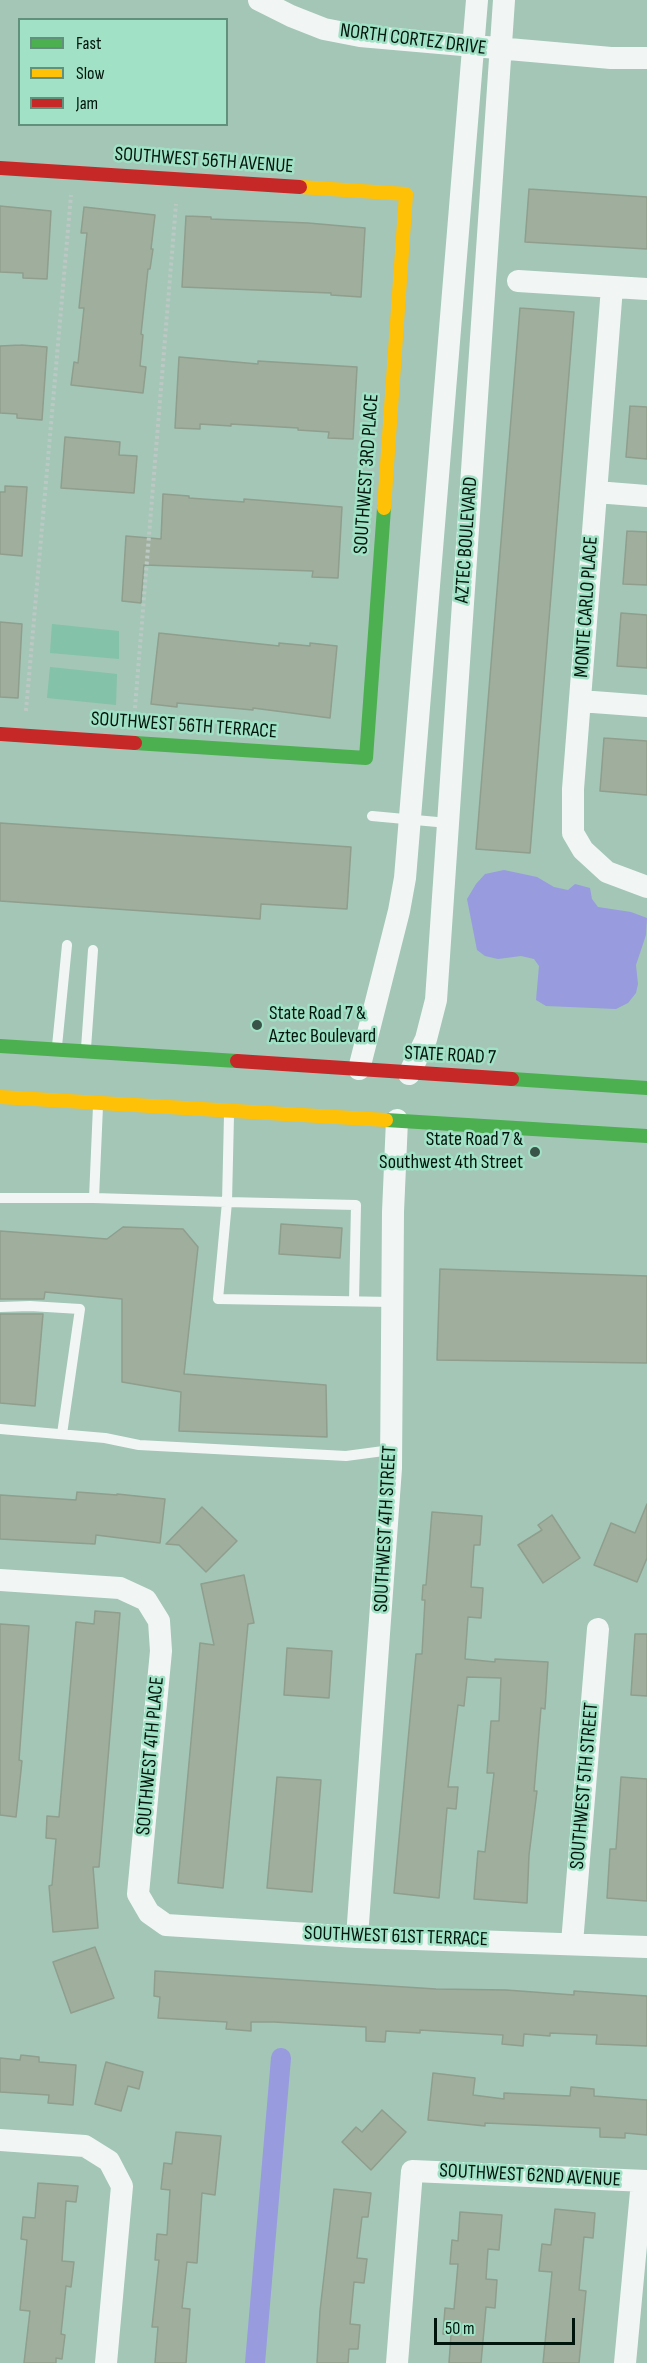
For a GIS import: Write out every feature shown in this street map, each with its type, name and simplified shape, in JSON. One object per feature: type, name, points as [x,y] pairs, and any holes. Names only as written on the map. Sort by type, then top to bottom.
[{"type":"main road","name":"SOUTHWEST 56TH AVENUE","points":[[0,168],[406,194]]},
{"type":"main road","name":"SOUTHWEST 3RD PLACE","points":[[366,758],[406,194]]},
{"type":"main road","name":"SOUTHWEST 56TH TERRACE","points":[[0,734],[366,758]]},
{"type":"main road","name":"STATE ROAD 7","points":[[0,1046],[359,1069],[400,1081],[482,1077],[645,1085]]},
{"type":"main road","points":[[436,1090],[482,1077]]},
{"type":"main road","points":[[0,1097],[304,1115],[403,1114],[647,1136]]},
{"type":"main road","points":[[304,1115],[349,1105]]},
{"type":"street","name":"NORTH CORTEZ DRIVE","points":[[259,0],[324,29],[360,36],[501,50],[611,58],[647,58]]},
{"type":"street","name":"AZTEC BOULEVARD","points":[[359,1069],[399,911],[405,878],[477,0]]},
{"type":"street","name":"AZTEC BOULEVARD","points":[[400,1081],[426,1039],[436,1000],[504,0]]},
{"type":"street","points":[[461,199],[490,199]]},
{"type":"street","points":[[518,281],[647,289]]},
{"type":"street","name":"MONTE CARLO PLACE","points":[[612,287],[573,789],[573,834],[583,850],[607,872],[647,887]]},
{"type":"street","points":[[596,492],[647,496]]},
{"type":"street","points":[[580,701],[647,706]]},
{"type":"street","name":"SOUTHWEST 4TH STREET","points":[[357,1937],[391,1450],[393,1212],[403,1114]]},
{"type":"street","name":"SOUTHWEST 4TH PLACE","points":[[0,1580],[120,1588],[146,1600],[159,1621],[161,1651],[138,1894],[149,1913]]},
{"type":"street","name":"SOUTHWEST 5TH STREET","points":[[572,1943],[598,1629]]},
{"type":"street","name":"SOUTHWEST 61ST TERRACE","points":[[149,1913],[166,1924],[357,1937],[647,1947]]},
{"type":"street","points":[[0,2140],[85,2146],[109,2161],[122,2186],[106,2363]]},
{"type":"street","name":"SOUTHWEST 62ND AVENUE","points":[[397,2363],[412,2171],[644,2181]]},
{"type":"street","points":[[625,2363],[644,2181]]},
{"type":"lane","points":[[372,816],[448,824]]},
{"type":"lane","points":[[56,1050],[68,945]]},
{"type":"lane","points":[[86,1052],[93,950]]},
{"type":"lane","points":[[94,1198],[99,1102]]},
{"type":"lane","points":[[229,1110],[227,1202],[218,1299],[392,1302]]},
{"type":"lane","points":[[0,1198],[94,1198],[356,1205],[354,1301]]},
{"type":"lane","points":[[0,1307],[80,1309],[62,1434]]},
{"type":"lane","points":[[0,1429],[105,1438],[139,1445],[323,1455],[346,1456],[391,1450]]},
{"type":"path","points":[[24,736],[73,172]]},
{"type":"path","points":[[132,742],[178,179]]},
{"type":"green space","points":[[52,624],[119,631],[119,659],[50,653]]},
{"type":"green space","points":[[50,667],[117,674],[116,705],[47,698]]},
{"type":"water","points":[[504,870],[537,877],[554,887],[568,890],[575,884],[590,888],[592,899],[598,907],[631,912],[647,918],[646,935],[636,965],[638,984],[636,993],[628,1003],[616,1009],[546,1006],[536,1000],[539,966],[534,959],[521,956],[498,959],[485,956],[477,950],[467,899],[485,874]]},
{"type":"building","points":[[529,189],[647,197],[647,249],[525,242]]},
{"type":"building","points":[[0,206],[51,211],[47,279],[23,278],[23,273],[0,272]]},
{"type":"building","points":[[84,207],[155,215],[151,249],[153,249],[150,269],[148,269],[141,334],[143,335],[140,366],[146,367],[143,393],[71,385],[74,362],[78,363],[84,308],[79,308],[87,233],[81,233]]},
{"type":"building","points":[[186,216],[365,228],[361,297],[331,295],[331,293],[182,287]]},
{"type":"building","points":[[520,308],[574,312],[530,853],[476,849]]},
{"type":"building","points":[[0,346],[47,347],[42,420],[17,418],[17,414],[0,413]]},
{"type":"building","points":[[179,357],[258,364],[258,361],[357,367],[353,439],[328,438],[329,432],[298,430],[298,428],[200,424],[200,429],[175,428]]},
{"type":"building","points":[[630,406],[647,407],[647,459],[626,457]]},
{"type":"building","points":[[65,437],[120,442],[119,455],[137,456],[134,493],[61,488]]},
{"type":"building","points":[[5,486],[27,487],[22,556],[0,554],[0,492],[5,492]]},
{"type":"building","points":[[163,494],[244,502],[244,499],[342,507],[338,578],[312,577],[313,571],[144,565],[141,603],[122,601],[126,536],[161,539]]},
{"type":"building","points":[[627,531],[647,532],[647,585],[623,584]]},
{"type":"building","points":[[621,613],[647,615],[647,668],[617,666]]},
{"type":"building","points":[[0,622],[22,624],[18,698],[0,697]]},
{"type":"building","points":[[159,633],[279,646],[279,643],[310,646],[310,643],[337,646],[330,718],[253,708],[253,710],[177,703],[177,707],[151,704]]},
{"type":"building","points":[[604,738],[647,741],[647,795],[600,791]]},
{"type":"building","points":[[0,823],[351,847],[347,909],[261,904],[260,919],[0,901]]},
{"type":"building","points":[[281,1224],[342,1228],[340,1258],[279,1254]]},
{"type":"building","points":[[123,1227],[183,1229],[198,1247],[184,1374],[326,1385],[327,1437],[179,1431],[181,1392],[122,1382],[122,1299],[45,1292],[44,1299],[0,1299],[0,1231],[107,1239]]},
{"type":"building","points":[[440,1269],[647,1276],[647,1363],[437,1360]]},
{"type":"building","points":[[0,1314],[43,1314],[35,1406],[0,1403]]},
{"type":"building","points":[[77,1492],[165,1499],[160,1543],[96,1535],[95,1544],[0,1539],[0,1495],[76,1500]]},
{"type":"building","points":[[647,1504],[647,1558],[637,1582],[594,1565],[611,1523],[635,1533]]},
{"type":"building","points":[[202,1507],[237,1541],[206,1572],[179,1545],[166,1544]]},
{"type":"building","points":[[432,1512],[482,1516],[480,1545],[474,1545],[471,1587],[483,1588],[481,1618],[468,1617],[465,1659],[495,1662],[495,1659],[548,1662],[545,1709],[541,1708],[534,1791],[537,1791],[529,1855],[527,1903],[474,1899],[478,1851],[485,1852],[494,1773],[487,1773],[491,1721],[499,1721],[501,1678],[467,1677],[464,1706],[458,1705],[448,1787],[458,1787],[456,1809],[447,1808],[439,1898],[394,1893],[416,1654],[422,1654],[425,1600],[422,1600],[423,1585],[426,1585]]},
{"type":"building","points":[[552,1515],[580,1558],[543,1583],[518,1545],[542,1530],[538,1525]]},
{"type":"building","points":[[244,1575],[254,1623],[248,1624],[223,1888],[178,1883],[200,1643],[214,1645],[201,1584]]},
{"type":"building","points":[[95,1611],[120,1613],[99,1867],[93,1867],[98,1928],[53,1932],[49,1886],[52,1885],[56,1839],[46,1838],[47,1816],[59,1817],[76,1622],[94,1624]]},
{"type":"building","points":[[0,1624],[29,1626],[19,1760],[22,1761],[16,1817],[0,1815]]},
{"type":"building","points":[[635,1634],[647,1634],[647,1696],[631,1695]]},
{"type":"building","points":[[287,1648],[332,1651],[329,1698],[284,1695]]},
{"type":"building","points":[[277,1777],[321,1780],[312,1892],[267,1888]]},
{"type":"building","points":[[621,1777],[647,1779],[647,1901],[607,1898],[610,1849],[616,1849]]},
{"type":"building","points":[[95,1947],[114,1998],[71,2013],[53,1962]]},
{"type":"building","points":[[155,1971],[436,1989],[506,1990],[574,1995],[574,1991],[647,1996],[647,2046],[596,2044],[597,2035],[550,2033],[550,2036],[524,2034],[523,2046],[502,2044],[503,2035],[420,2030],[420,2033],[386,2031],[385,2042],[366,2041],[366,2027],[251,2022],[251,2031],[226,2029],[227,2022],[158,2018],[160,1997],[154,1996]]},
{"type":"building","points":[[21,2055],[39,2057],[39,2062],[76,2065],[73,2105],[48,2103],[49,2095],[0,2092],[0,2058],[20,2060]]},
{"type":"building","points":[[106,2062],[143,2072],[139,2089],[128,2086],[121,2111],[95,2104]]},
{"type":"building","points":[[433,2073],[475,2078],[473,2095],[504,2099],[504,2093],[570,2096],[571,2087],[594,2089],[594,2096],[647,2100],[647,2135],[625,2133],[625,2138],[600,2137],[600,2128],[485,2123],[485,2126],[428,2120]]},
{"type":"building","points":[[382,2110],[406,2132],[371,2170],[342,2142],[356,2127],[362,2132]]},
{"type":"building","points":[[176,2132],[221,2136],[215,2195],[202,2193],[197,2263],[187,2262],[182,2308],[190,2309],[186,2363],[155,2363],[158,2327],[152,2327],[159,2260],[155,2260],[157,2234],[167,2235],[170,2190],[161,2189],[164,2163],[172,2164]]},
{"type":"building","points":[[38,2183],[78,2186],[76,2202],[66,2201],[62,2261],[74,2262],[71,2287],[66,2286],[61,2334],[65,2335],[62,2359],[56,2358],[56,2363],[24,2363],[30,2311],[20,2310],[27,2240],[21,2239],[23,2217],[35,2218]]},
{"type":"building","points":[[334,2189],[371,2193],[368,2217],[362,2217],[357,2258],[367,2259],[364,2283],[354,2282],[350,2324],[360,2325],[358,2349],[349,2349],[348,2363],[317,2363],[320,2311]]},
{"type":"building","points":[[555,2209],[595,2213],[593,2238],[584,2237],[579,2290],[586,2291],[579,2363],[543,2363],[552,2272],[539,2271],[542,2244],[551,2245]]},
{"type":"building","points":[[460,2212],[502,2215],[499,2250],[488,2249],[486,2279],[497,2280],[495,2308],[486,2307],[481,2363],[449,2363],[451,2335],[443,2334],[445,2308],[454,2309],[458,2264],[450,2264],[452,2240],[458,2241]]},
{"type":"waterway","points":[[255,2363],[281,2058]]},
{"type":"traffic: fast","points":[[135,743],[366,758],[384,508]]},
{"type":"traffic: fast","points":[[0,1046],[237,1061]]},
{"type":"traffic: fast","points":[[512,1079],[647,1088]]},
{"type":"traffic: fast","points":[[386,1120],[647,1136]]},
{"type":"traffic: slow","points":[[300,187],[406,194],[384,508]]},
{"type":"traffic: slow","points":[[0,1097],[386,1120]]},
{"type":"traffic: jam","points":[[0,168],[300,187]]},
{"type":"traffic: jam","points":[[0,734],[135,743]]},
{"type":"traffic: jam","points":[[237,1061],[512,1079]]},
{"type":"place","name":"State Road 7 & Aztec Boulevard","points":[[257,1025]]},
{"type":"place","name":"State Road 7 & Southwest 4th Street","points":[[535,1152]]}]
